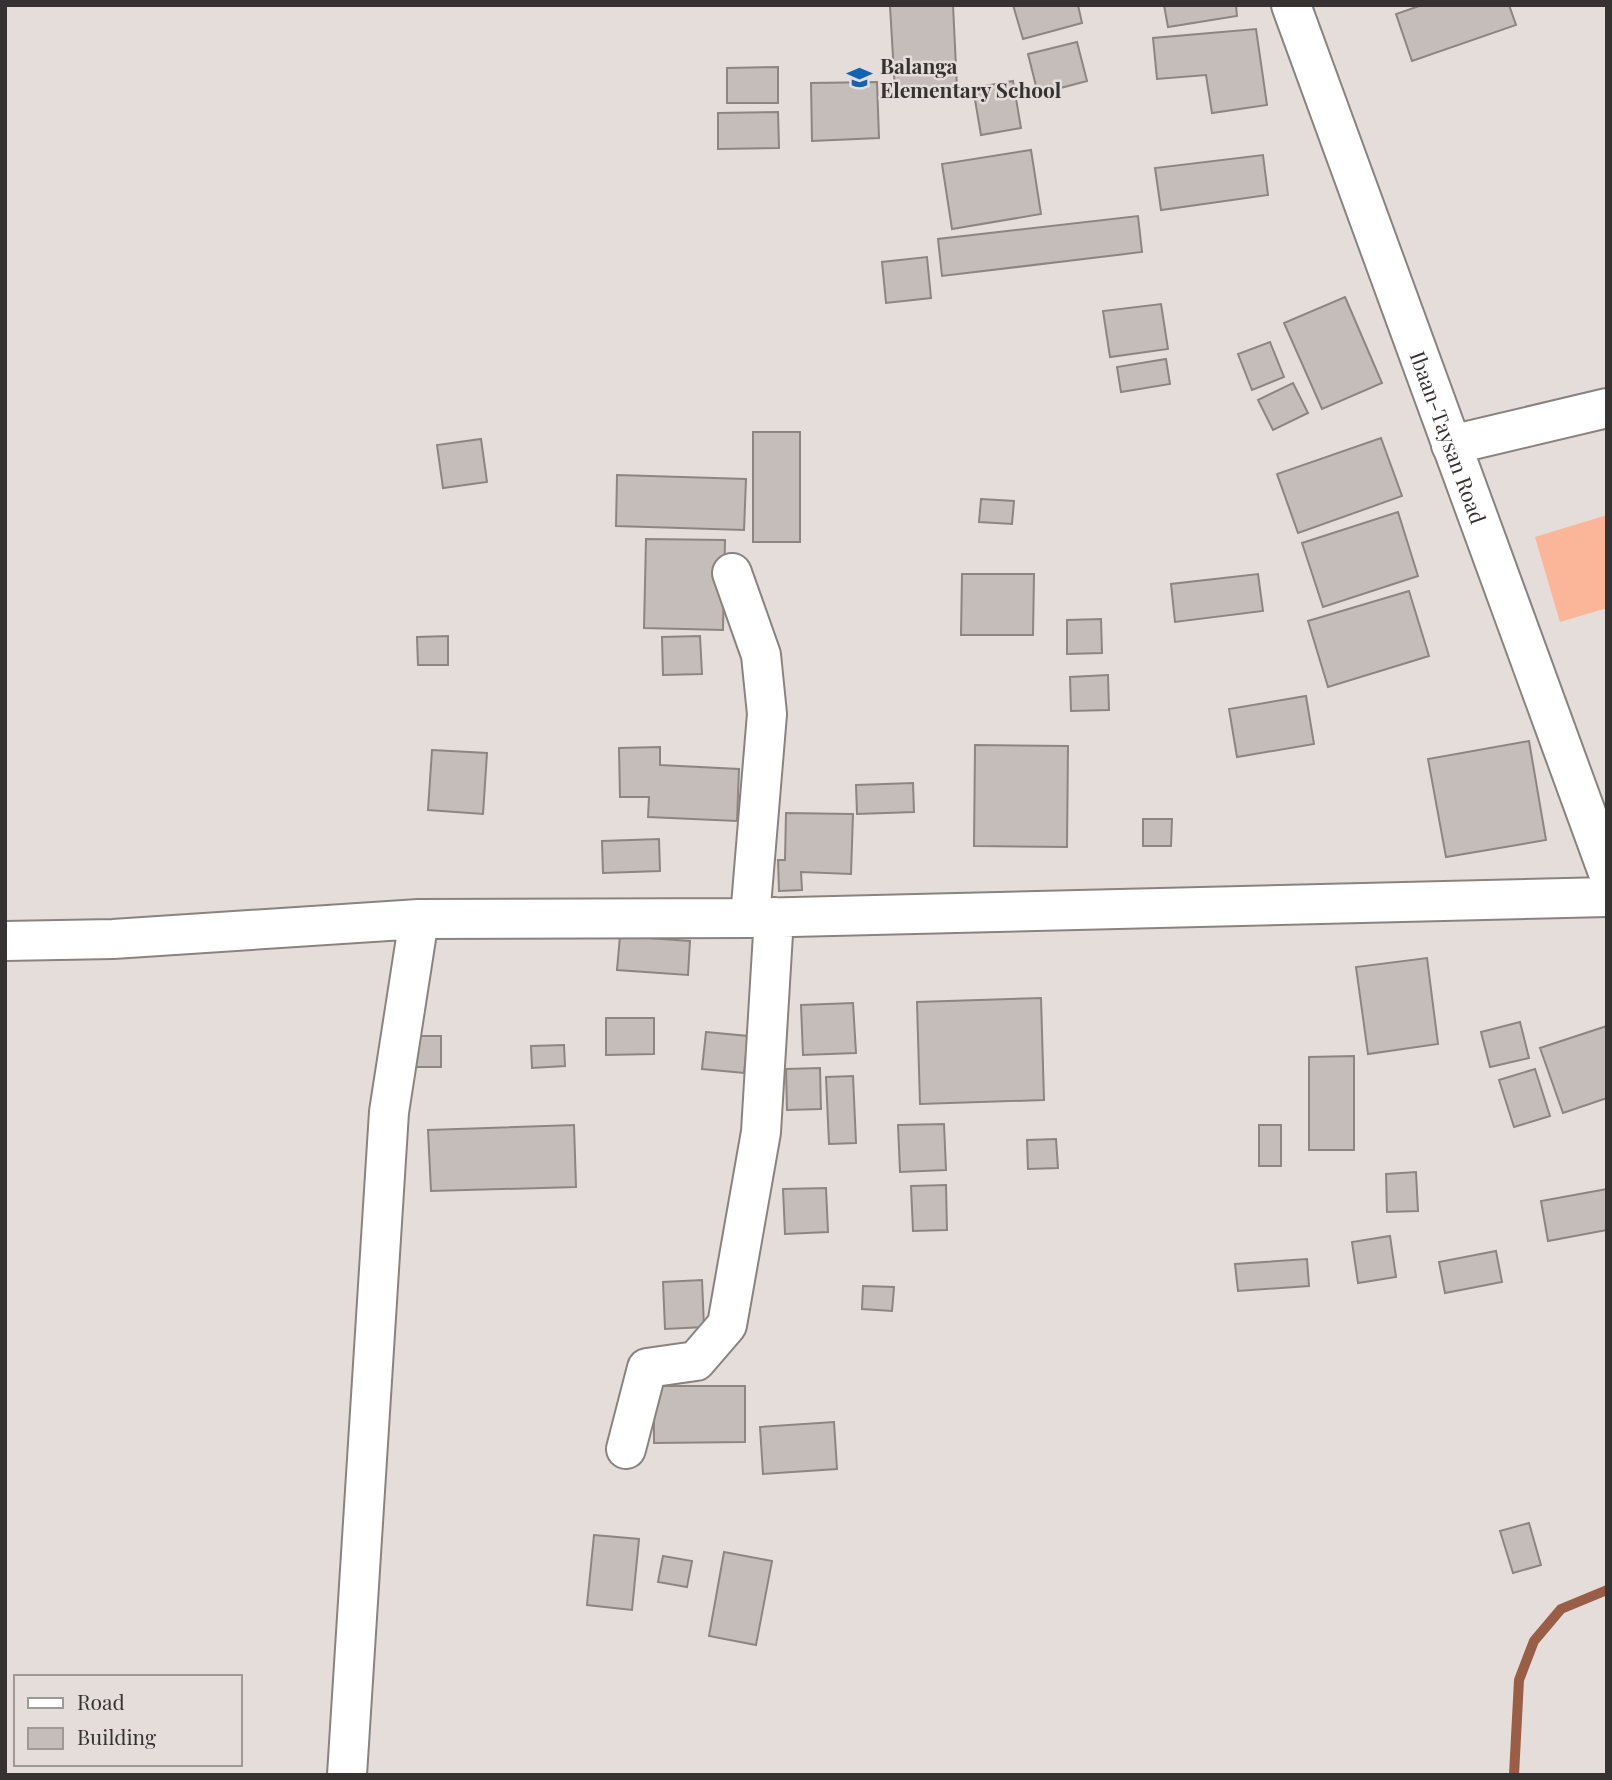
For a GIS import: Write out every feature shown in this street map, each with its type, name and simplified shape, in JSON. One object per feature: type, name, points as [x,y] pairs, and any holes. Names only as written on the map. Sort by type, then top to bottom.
[{"type":"street","name":"Ibaan-Taysan Road","points":[[1291,5],[1607,870]]},
{"type":"street","points":[[1451,444],[1607,408]]},
{"type":"street","points":[[626,1449],[648,1368],[696,1361],[727,1325],[761,1132],[767,714],[761,655],[732,573]]},
{"type":"street","points":[[5,942],[113,939],[419,919],[762,917],[1607,897]]},
{"type":"street","points":[[347,1775],[389,1112],[419,919]]},
{"type":"shaded area","points":[[1607,515],[1607,608],[1560,622],[1535,537]]},
{"type":"building","points":[[953,5],[957,88],[895,91],[890,6]]},
{"type":"building","points":[[1013,5],[1078,5],[1082,23],[1023,39]]},
{"type":"building","points":[[1164,5],[1236,5],[1237,16],[1168,27]]},
{"type":"building","points":[[1422,5],[1509,5],[1516,25],[1412,61],[1396,14]]},
{"type":"building","points":[[1256,29],[1267,105],[1212,113],[1206,75],[1157,79],[1153,38]]},
{"type":"building","points":[[1077,42],[1087,81],[1038,94],[1028,54]]},
{"type":"building","points":[[778,67],[778,103],[727,103],[727,68]]},
{"type":"building","points":[[1013,81],[1021,128],[981,135],[973,88]]},
{"type":"building","points":[[877,82],[879,138],[812,141],[811,83]]},
{"type":"building","points":[[778,112],[779,148],[718,149],[718,113]]},
{"type":"building","points":[[1031,150],[1041,214],[952,229],[942,164]]},
{"type":"building","points":[[1263,155],[1268,195],[1161,210],[1155,168]]},
{"type":"building","points":[[1138,216],[1142,252],[942,276],[938,239]]},
{"type":"building","points":[[927,257],[931,298],[886,303],[882,262]]},
{"type":"building","points":[[1345,297],[1382,383],[1322,409],[1284,323]]},
{"type":"building","points":[[1161,304],[1168,349],[1110,357],[1103,311]]},
{"type":"building","points":[[1270,342],[1284,377],[1252,390],[1238,354]]},
{"type":"building","points":[[1166,359],[1170,384],[1121,392],[1117,367]]},
{"type":"building","points":[[1293,383],[1308,413],[1273,430],[1258,400]]},
{"type":"building","points":[[753,432],[800,432],[800,542],[753,542]]},
{"type":"building","points":[[1381,438],[1402,496],[1298,533],[1277,474]]},
{"type":"building","points":[[481,439],[487,482],[443,488],[437,445]]},
{"type":"building","points":[[617,475],[746,479],[744,530],[616,526]]},
{"type":"building","points":[[981,499],[1014,501],[1012,524],[979,522]]},
{"type":"building","points":[[1398,512],[1418,576],[1323,607],[1302,543]]},
{"type":"building","points":[[646,539],[725,540],[723,630],[644,628]]},
{"type":"building","points":[[962,574],[1034,574],[1033,635],[961,635]]},
{"type":"building","points":[[1258,574],[1263,611],[1175,622],[1171,584]]},
{"type":"building","points":[[1409,591],[1429,656],[1328,687],[1308,621]]},
{"type":"building","points":[[1101,619],[1102,653],[1067,654],[1067,620]]},
{"type":"building","points":[[448,636],[448,665],[418,665],[417,637]]},
{"type":"building","points":[[700,636],[702,674],[663,675],[662,637]]},
{"type":"building","points":[[1108,675],[1109,710],[1071,711],[1070,677]]},
{"type":"building","points":[[1306,696],[1314,744],[1237,757],[1229,709]]},
{"type":"building","points":[[1529,741],[1546,840],[1446,857],[1428,759]]},
{"type":"building","points":[[975,745],[1068,746],[1067,847],[974,846]]},
{"type":"building","points":[[660,747],[660,765],[739,769],[737,821],[648,817],[649,797],[620,797],[619,748]]},
{"type":"building","points":[[432,750],[487,753],[483,814],[428,810]]},
{"type":"building","points":[[913,783],[914,812],[857,814],[856,785]]},
{"type":"building","points":[[786,813],[853,814],[851,874],[801,872],[802,890],[779,891],[778,860],[785,860]]},
{"type":"building","points":[[1143,819],[1172,819],[1171,846],[1143,846]]},
{"type":"building","points":[[659,839],[660,871],[603,873],[602,841]]},
{"type":"building","points":[[620,936],[690,941],[688,975],[617,970]]},
{"type":"building","points":[[1427,958],[1438,1044],[1368,1054],[1356,967]]},
{"type":"building","points":[[1041,998],[1044,1100],[920,1104],[917,1002]]},
{"type":"building","points":[[853,1003],[856,1053],[803,1055],[801,1005]]},
{"type":"building","points":[[606,1018],[654,1018],[654,1054],[606,1055]]},
{"type":"building","points":[[1520,1022],[1529,1058],[1490,1067],[1481,1032]]},
{"type":"building","points":[[1607,1026],[1607,1098],[1563,1113],[1540,1048]]},
{"type":"building","points":[[706,1032],[748,1036],[744,1073],[702,1069]]},
{"type":"building","points":[[412,1036],[441,1036],[441,1067],[411,1067]]},
{"type":"building","points":[[564,1045],[565,1066],[532,1068],[531,1046]]},
{"type":"building","points":[[1354,1056],[1354,1150],[1309,1150],[1309,1057]]},
{"type":"building","points":[[820,1068],[821,1109],[787,1110],[786,1069]]},
{"type":"building","points":[[1535,1069],[1550,1116],[1514,1127],[1499,1080]]},
{"type":"building","points":[[853,1076],[856,1143],[829,1144],[826,1077]]},
{"type":"building","points":[[944,1124],[946,1170],[900,1172],[898,1125]]},
{"type":"building","points":[[574,1125],[576,1187],[431,1191],[428,1130]]},
{"type":"building","points":[[1259,1125],[1281,1125],[1281,1166],[1259,1166]]},
{"type":"building","points":[[1056,1139],[1058,1168],[1028,1169],[1027,1140]]},
{"type":"building","points":[[1416,1172],[1418,1211],[1387,1212],[1386,1174]]},
{"type":"building","points":[[946,1185],[947,1230],[913,1231],[911,1186]]},
{"type":"building","points":[[826,1188],[828,1232],[785,1234],[783,1189]]},
{"type":"building","points":[[1607,1189],[1607,1230],[1548,1241],[1541,1201]]},
{"type":"building","points":[[1390,1236],[1396,1277],[1358,1283],[1352,1242]]},
{"type":"building","points":[[1496,1251],[1502,1282],[1445,1293],[1439,1262]]},
{"type":"building","points":[[1307,1259],[1309,1286],[1238,1291],[1235,1264]]},
{"type":"building","points":[[702,1280],[704,1327],[665,1329],[663,1282]]},
{"type":"building","points":[[863,1286],[894,1287],[892,1311],[862,1309]]},
{"type":"building","points":[[654,1386],[745,1386],[745,1442],[654,1443]]},
{"type":"building","points":[[834,1422],[837,1469],[763,1474],[760,1427]]},
{"type":"building","points":[[1529,1523],[1541,1565],[1513,1573],[1500,1531]]},
{"type":"building","points":[[594,1535],[639,1539],[632,1610],[587,1605]]},
{"type":"building","points":[[724,1552],[772,1561],[756,1645],[709,1636]]},
{"type":"building","points":[[663,1556],[692,1561],[687,1587],[658,1582]]},
{"type":"waterway","points":[[1514,1775],[1519,1680],[1534,1641],[1561,1609],[1607,1590]]},
{"type":"place","name":"Balanga Elementary School","points":[[860,77]]}]
